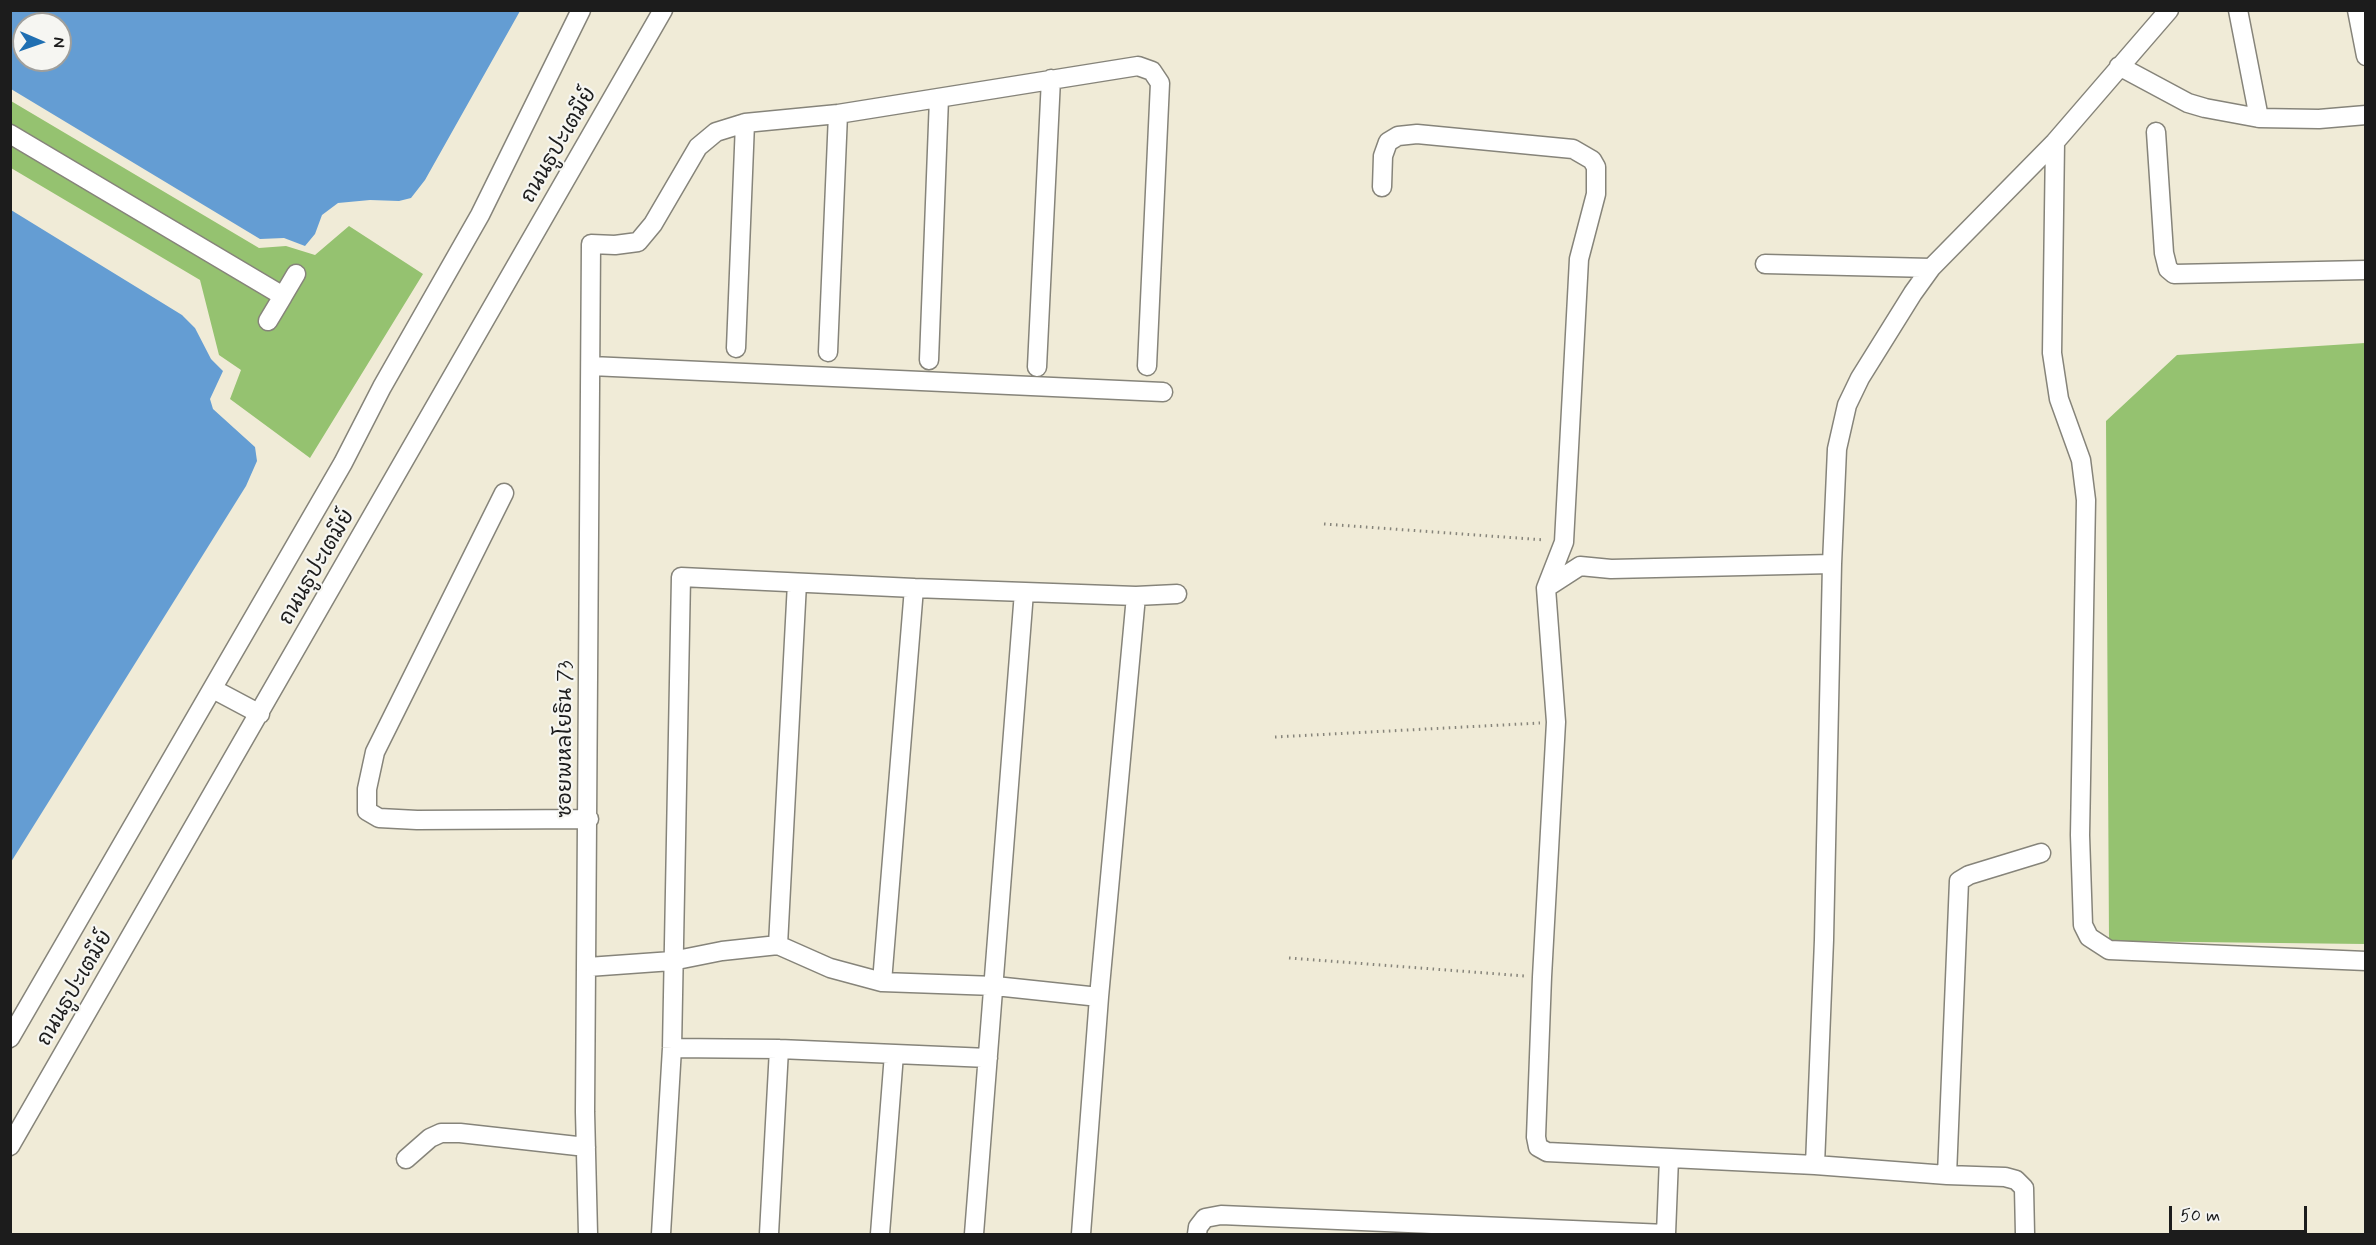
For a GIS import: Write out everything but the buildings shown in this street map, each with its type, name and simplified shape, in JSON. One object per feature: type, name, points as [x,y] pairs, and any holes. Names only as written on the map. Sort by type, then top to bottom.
[{"type":"street","points":[[10,1038],[343,463],[377,396],[480,215],[581,10]]},
{"type":"street","name":"ถนนธูปะเตมีย์","points":[[10,1146],[663,10]]},
{"type":"street","points":[[1815,1165],[1824,940],[1832,564],[1837,449],[1847,405],[1860,378],[1931,268],[2055,142],[2169,10]]},
{"type":"street","points":[[2238,10],[2259,118]]},
{"type":"street","points":[[2357,10],[2366,56]]},
{"type":"street","points":[[736,348],[745,123],[838,114],[1138,66],[1152,71],[1160,83],[1147,366]]},
{"type":"street","points":[[2119,66],[2188,103],[2259,118],[2319,119],[2366,116]]},
{"type":"street","points":[[1037,367],[1051,79]]},
{"type":"street","points":[[929,360],[939,98]]},
{"type":"street","points":[[828,352],[838,114]]},
{"type":"street","name":"ซอยพหลโยธิน 73","points":[[588,1234],[586,1147],[591,244],[615,245],[638,242],[653,224],[698,147],[717,132],[745,123]]},
{"type":"street","points":[[2156,132],[2164,253],[2168,269],[2174,274],[2366,270]]},
{"type":"street","points":[[10,134],[284,296]]},
{"type":"street","points":[[1382,187],[1383,156],[1388,142],[1398,136],[1417,134],[1573,149],[1592,160],[1596,167],[1596,194],[1579,260],[1564,542],[1546,588],[1556,722],[1542,977],[1536,1137],[1538,1147],[1546,1152],[2005,1177],[2016,1180],[2024,1188],[2025,1234]]},
{"type":"street","points":[[2055,142],[2053,362],[2058,399],[2081,460],[2086,500],[2080,835],[2084,925],[2089,937],[2109,950],[2366,961]]},
{"type":"street","points":[[1765,264],[1931,268]]},
{"type":"street","points":[[268,321],[296,274]]},
{"type":"street","points":[[591,366],[1163,392]]},
{"type":"street","points":[[504,493],[375,752],[367,789],[367,811],[380,818],[417,820],[589,819]]},
{"type":"street","points":[[1546,588],[1580,566],[1611,569],[1832,564]]},
{"type":"street","points":[[661,1234],[672,1048],[681,577],[1137,596],[1178,594]]},
{"type":"street","points":[[778,945],[797,583]]},
{"type":"street","points":[[882,982],[914,588]]},
{"type":"street","points":[[974,1234],[1024,592]]},
{"type":"street","points":[[1081,1234],[1099,997],[1137,596]]},
{"type":"street","points":[[213,689],[260,714]]},
{"type":"street","points":[[1947,1175],[1959,881],[1969,875],[2041,853]]},
{"type":"street","points":[[588,966],[672,961],[722,951],[778,945],[830,968],[882,982],[994,986],[1099,997]]},
{"type":"street","points":[[672,1048],[780,1049],[988,1058]]},
{"type":"street","points":[[769,1234],[780,1049]]},
{"type":"street","points":[[880,1234],[894,1054]]},
{"type":"street","points":[[406,1160],[430,1138],[441,1133],[460,1133],[586,1147]]},
{"type":"street","points":[[1197,1234],[1198,1227],[1205,1218],[1221,1215],[1498,1231],[1666,1234],[1669,1158]]},
{"type":"path","points":[[1324,524],[1564,542]]},
{"type":"path","points":[[1275,737],[1556,722]]},
{"type":"path","points":[[1289,958],[1542,977]]},
{"type":"green space","points":[[11,101],[259,248],[286,246],[315,255],[349,226],[423,274],[310,458],[230,399],[241,370],[219,355],[200,280],[11,168]]},
{"type":"green space","points":[[2365,343],[2365,944],[2109,941],[2106,421],[2177,355]]},
{"type":"water","points":[[11,10],[520,10],[425,180],[411,198],[399,201],[370,200],[338,203],[322,215],[315,234],[305,246],[284,238],[260,239],[11,89]]},
{"type":"water","points":[[11,210],[182,315],[195,328],[211,359],[223,371],[210,399],[213,409],[255,447],[257,461],[246,486],[11,862]]}]
